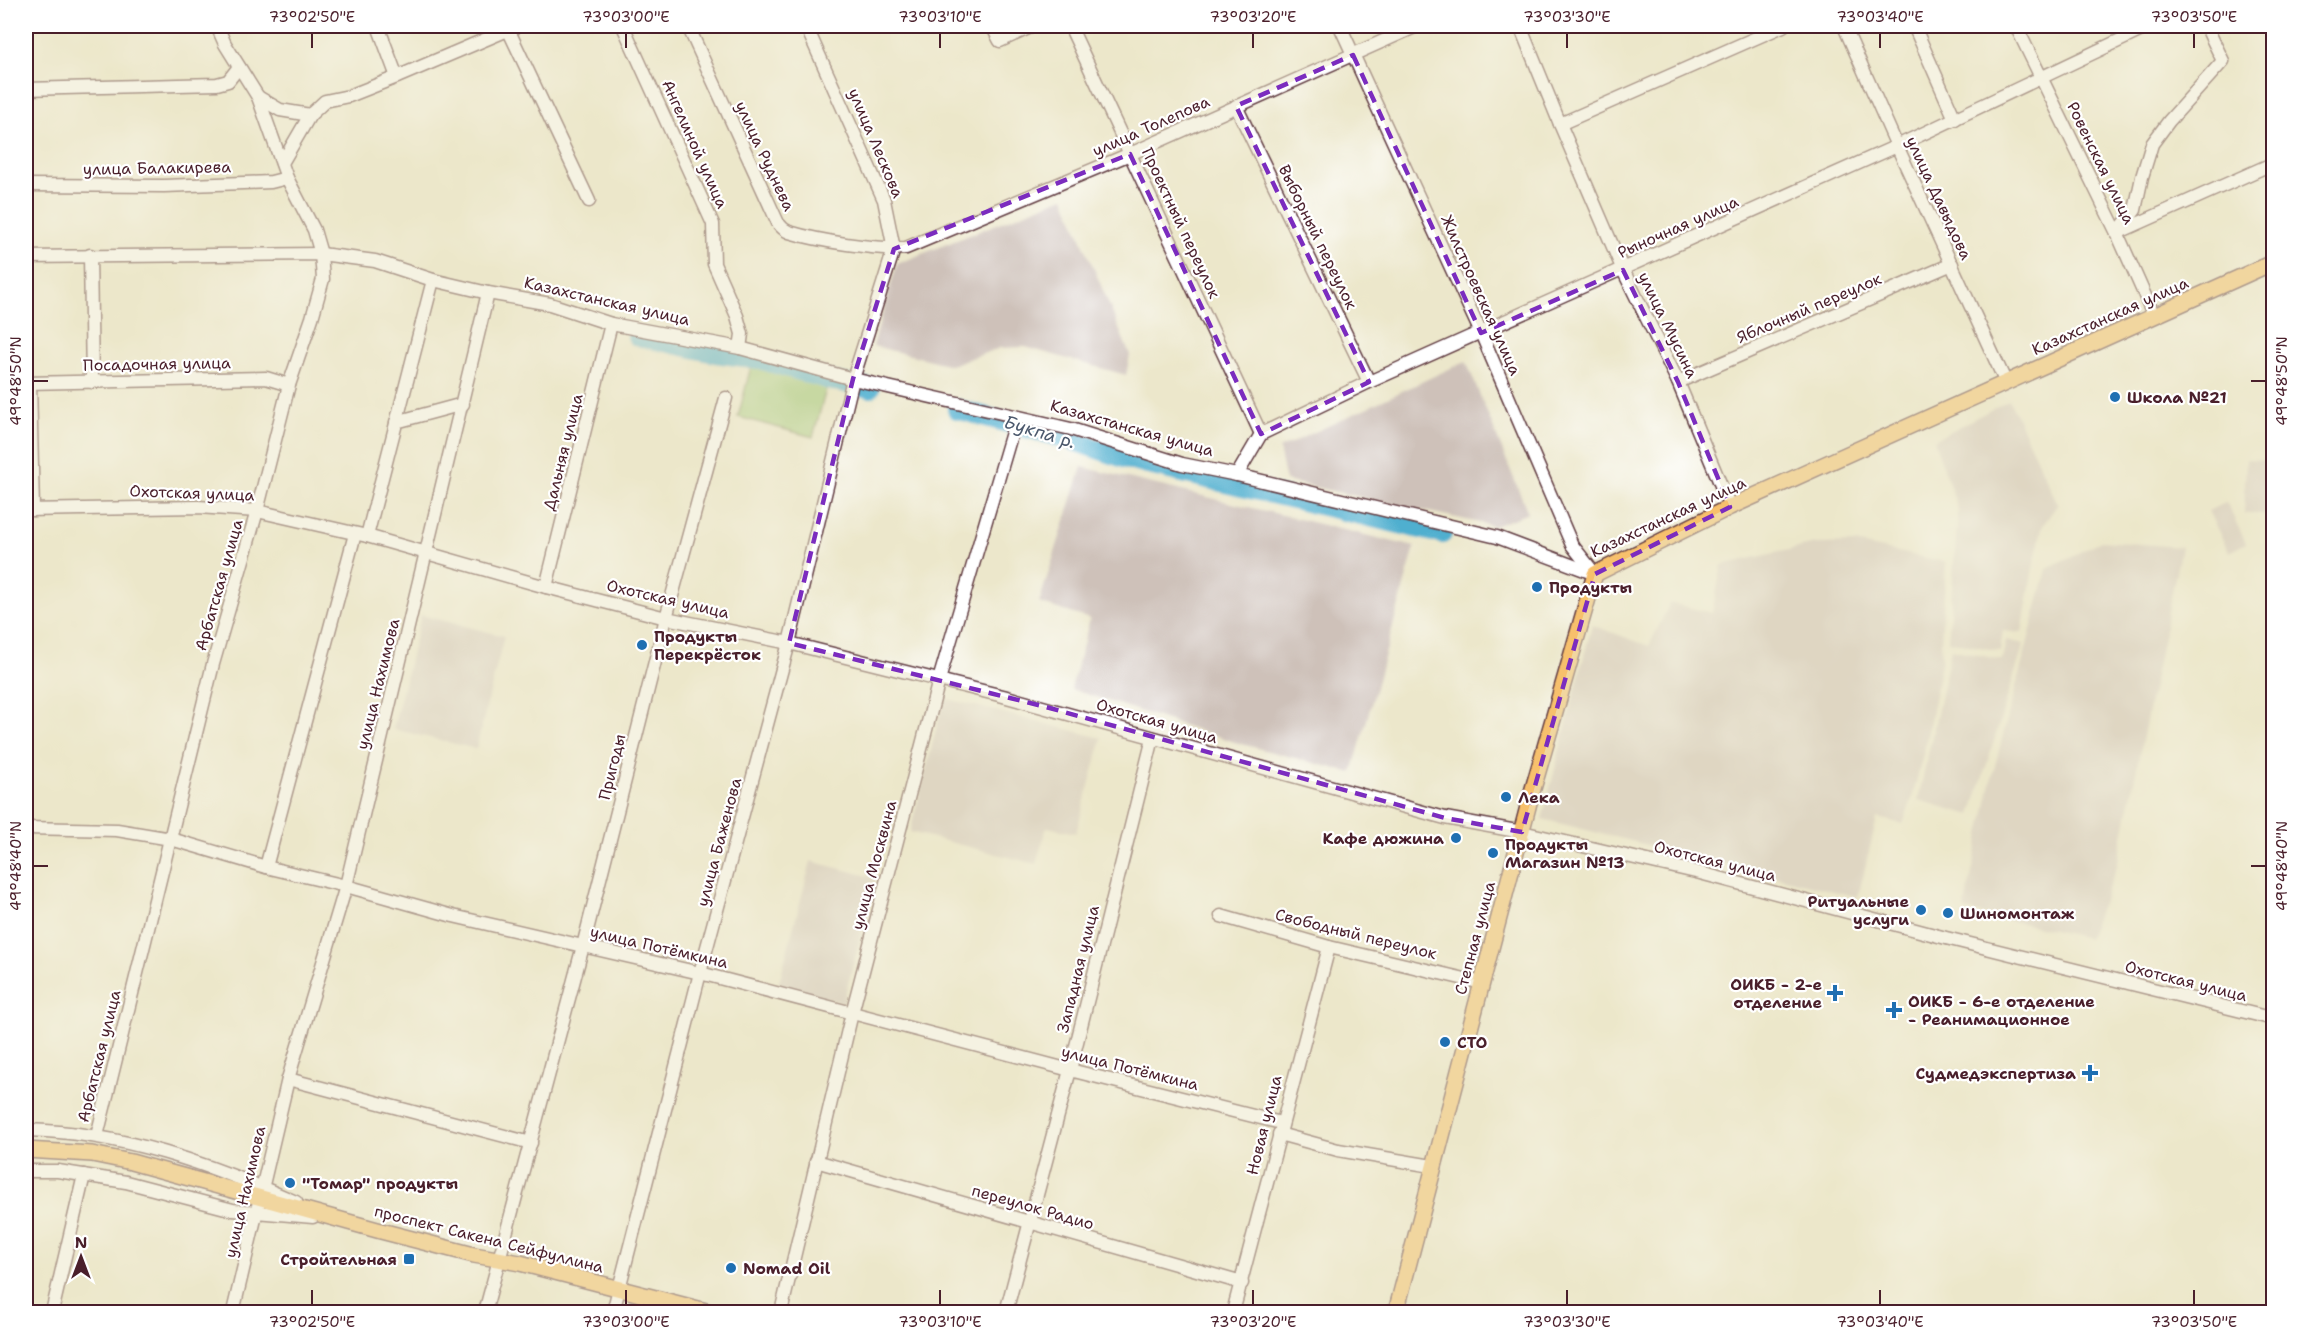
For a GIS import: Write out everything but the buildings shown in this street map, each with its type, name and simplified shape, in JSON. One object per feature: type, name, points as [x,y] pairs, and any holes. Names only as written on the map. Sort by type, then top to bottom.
[{"type":"main road","name":"Казахстанская улица","points":[[1595,574],[1730,507],[2274,262]]},
{"type":"main road","name":"Степная улица","points":[[1396,1312],[1432,1167],[1522,832],[1595,574]]},
{"type":"main road","name":"проспект Сакена Сейфуллина","points":[[26,1150],[92,1154],[131,1162],[333,1218],[711,1312]]},
{"type":"street","name":"Арбатская улица","points":[[97,1136],[213,664],[257,511],[289,385],[323,279],[321,254],[314,230],[287,177],[258,97],[225,44],[217,26]]},
{"type":"street","points":[[378,26],[397,77]]},
{"type":"street","name":"Ангелиной улица","points":[[623,26],[713,224],[714,264],[737,316],[742,334],[740,348]]},
{"type":"street","name":"улица Руднева","points":[[688,26],[778,223],[786,231],[833,241],[894,249]]},
{"type":"street","name":"улица Лескова","points":[[806,26],[884,200],[894,249],[853,379]]},
{"type":"street","points":[[992,26],[1000,41],[1033,26]]},
{"type":"street","name":"Проектный переулок","points":[[1070,26],[1261,434]]},
{"type":"street","name":"Жилстроевская улица","points":[[1340,26],[1480,333],[1572,545],[1595,574]]},
{"type":"street","name":"улица Толепова","points":[[894,249],[906,248],[1130,154],[1418,26]]},
{"type":"street","name":"улица Мусина","points":[[1520,26],[1623,270],[1678,382],[1730,507]]},
{"type":"street","points":[[1560,124],[1783,26]]},
{"type":"street","name":"улица Давыдова","points":[[1844,26],[2006,383]]},
{"type":"street","points":[[1914,26],[1955,119]]},
{"type":"street","name":"Ровенская улица","points":[[2016,26],[2117,233],[2154,316]]},
{"type":"street","name":"Рыночная улица","points":[[1261,434],[1369,382],[1897,146],[2040,76],[2150,26]]},
{"type":"street","points":[[2117,233],[2135,210],[2152,144],[2169,121],[2223,61],[2206,26]]},
{"type":"street","points":[[282,163],[310,115],[325,101],[349,96],[512,27],[590,201]]},
{"type":"street","points":[[26,89],[217,84],[228,81],[240,67]]},
{"type":"street","points":[[258,97],[280,110],[310,115]]},
{"type":"street","name":"Выборный переулок","points":[[1236,106],[1369,382]]},
{"type":"street","points":[[2117,233],[2274,163]]},
{"type":"street","name":"улица Балакирева","points":[[26,185],[186,185],[271,182],[287,177]]},
{"type":"street","name":"Казахстанская улица","points":[[26,257],[321,254],[375,261],[433,280],[550,304],[611,324],[740,348],[853,379],[1071,429],[1182,465],[1237,475],[1497,537],[1595,574]]},
{"type":"street","points":[[90,255],[92,382]]},
{"type":"street","name":"Яблочный переулок","points":[[1678,382],[1952,264]]},
{"type":"street","points":[[266,867],[361,535],[396,422],[433,280]]},
{"type":"street","name":"улица Нахимова","points":[[233,1312],[288,1079],[346,886],[488,293]]},
{"type":"street","name":"Дальняя улица","points":[[546,587],[611,324]]},
{"type":"street","name":"Посадочная улица","points":[[28,383],[266,378],[289,385]]},
{"type":"street","name":"улица Баженова","points":[[612,1312],[700,972],[789,643],[853,379]]},
{"type":"street","points":[[28,383],[29,510]]},
{"type":"street","name":"Пригоды","points":[[485,1312],[583,946],[666,618],[726,398]]},
{"type":"street","points":[[396,422],[463,404]]},
{"type":"street","name":"улица Москвина","points":[[781,1312],[852,1013],[939,680],[1012,429]]},
{"type":"street","points":[[1237,475],[1261,434]]},
{"type":"street","name":"Охотская улица","points":[[29,510],[198,507],[257,511],[427,552],[546,587],[666,618],[789,643],[939,680],[1445,818],[1522,832],[1713,876],[1958,941],[2274,1019]]},
{"type":"street","name":"Западная улица","points":[[1006,1312],[1070,1070],[1153,738]]},
{"type":"street","name":"улица Потёмкина","points":[[26,828],[117,830],[171,839],[266,867],[346,886],[453,916],[700,972],[1070,1070],[1280,1128],[1338,1150],[1432,1167]]},
{"type":"street","name":"Свободный переулок","points":[[1221,916],[1329,946],[1482,983]]},
{"type":"street","name":"Новая улица","points":[[1233,1312],[1329,946]]},
{"type":"street","points":[[288,1079],[531,1143]]},
{"type":"street","points":[[26,1130],[97,1136],[207,1165],[260,1199]]},
{"type":"street","name":"переулок Радио","points":[[816,1161],[1030,1224],[1242,1282]]},
{"type":"street","points":[[26,1171],[84,1174],[126,1182],[206,1204],[260,1199]]},
{"type":"street","points":[[52,1312],[84,1174]]},
{"type":"highlighted area","points":[[1353,55],[1481,333],[1623,270],[1678,382],[1730,507],[1595,574],[1522,832],[1445,818],[1046,707],[789,643],[853,379],[894,249],[1130,154],[1261,434],[1369,382],[1236,106]]},
{"type":"shaded area","points":[[1064,197],[1130,355],[1126,375],[1025,347],[1000,348],[951,365],[873,346],[897,264]]},
{"type":"shaded area","points":[[1466,361],[1528,513],[1494,526],[1286,481],[1279,449]]},
{"type":"shaded area","points":[[2009,400],[2058,504],[2043,525],[2022,633],[2003,631],[2000,651],[1948,641],[1958,510],[1934,440]]},
{"type":"shaded area","points":[[2246,459],[2267,460],[2265,514],[2244,514]]},
{"type":"shaded area","points":[[1082,467],[1415,547],[1352,773],[1238,743],[1071,689],[1090,619],[1039,603]]},
{"type":"shaded area","points":[[2226,502],[2246,543],[2229,552],[2208,511]]},
{"type":"shaded area","points":[[2101,541],[2181,547],[2117,866],[2088,938],[1964,910],[1993,773],[2047,569]]},
{"type":"shaded area","points":[[1855,543],[1946,562],[1942,658],[1925,747],[1911,802],[1903,824],[1877,818],[1858,897],[1542,819],[1592,625],[1649,646],[1670,603],[1712,613],[1722,565],[1815,544]]},
{"type":"shaded area","points":[[421,615],[504,636],[476,749],[393,729]]},
{"type":"shaded area","points":[[2006,640],[2024,644],[1971,815],[1918,800],[1951,649],[2002,660]]},
{"type":"shaded area","points":[[944,698],[1102,738],[1076,833],[1047,827],[1036,864],[910,832]]},
{"type":"shaded area","points":[[811,861],[876,878],[843,1003],[778,986]]},
{"type":"green space","points":[[751,366],[827,386],[813,437],[738,417]]},
{"type":"waterway","name":"Букпа р.","points":[[637,336],[714,353],[759,359],[833,381],[870,388]]},
{"type":"waterway","name":"Букпа р.","points":[[957,409],[1071,440],[1136,462],[1442,534]]},
{"type":"place","name":"Школа №21","points":[[2115,397]]},
{"type":"place","name":"Продукты","points":[[1537,587]]},
{"type":"place","name":"Продукты Перекрёсток","points":[[642,645]]},
{"type":"place","name":"Лека","points":[[1506,797]]},
{"type":"place","name":"Кафе дюжина","points":[[1456,838]]},
{"type":"place","name":"Продукты Магазин №13","points":[[1493,853]]},
{"type":"place","name":"Ритуальные услуги","points":[[1921,910]]},
{"type":"place","name":"Шиномонтаж","points":[[1948,913]]},
{"type":"place","name":"ОИКБ - 2-е отделение","points":[[1835,993]]},
{"type":"place","name":"ОИКБ - 6-е отделение - Реанимационное","points":[[1894,1010]]},
{"type":"place","name":"СТО","points":[[1445,1042]]},
{"type":"place","name":"Судмедэкспертиза","points":[[2090,1073]]},
{"type":"place","name":"\"Томар\" продукты","points":[[290,1183]]},
{"type":"place","name":"Стройтельная","points":[[409,1259]]},
{"type":"place","name":"Nomad Oil","points":[[731,1268]]}]
